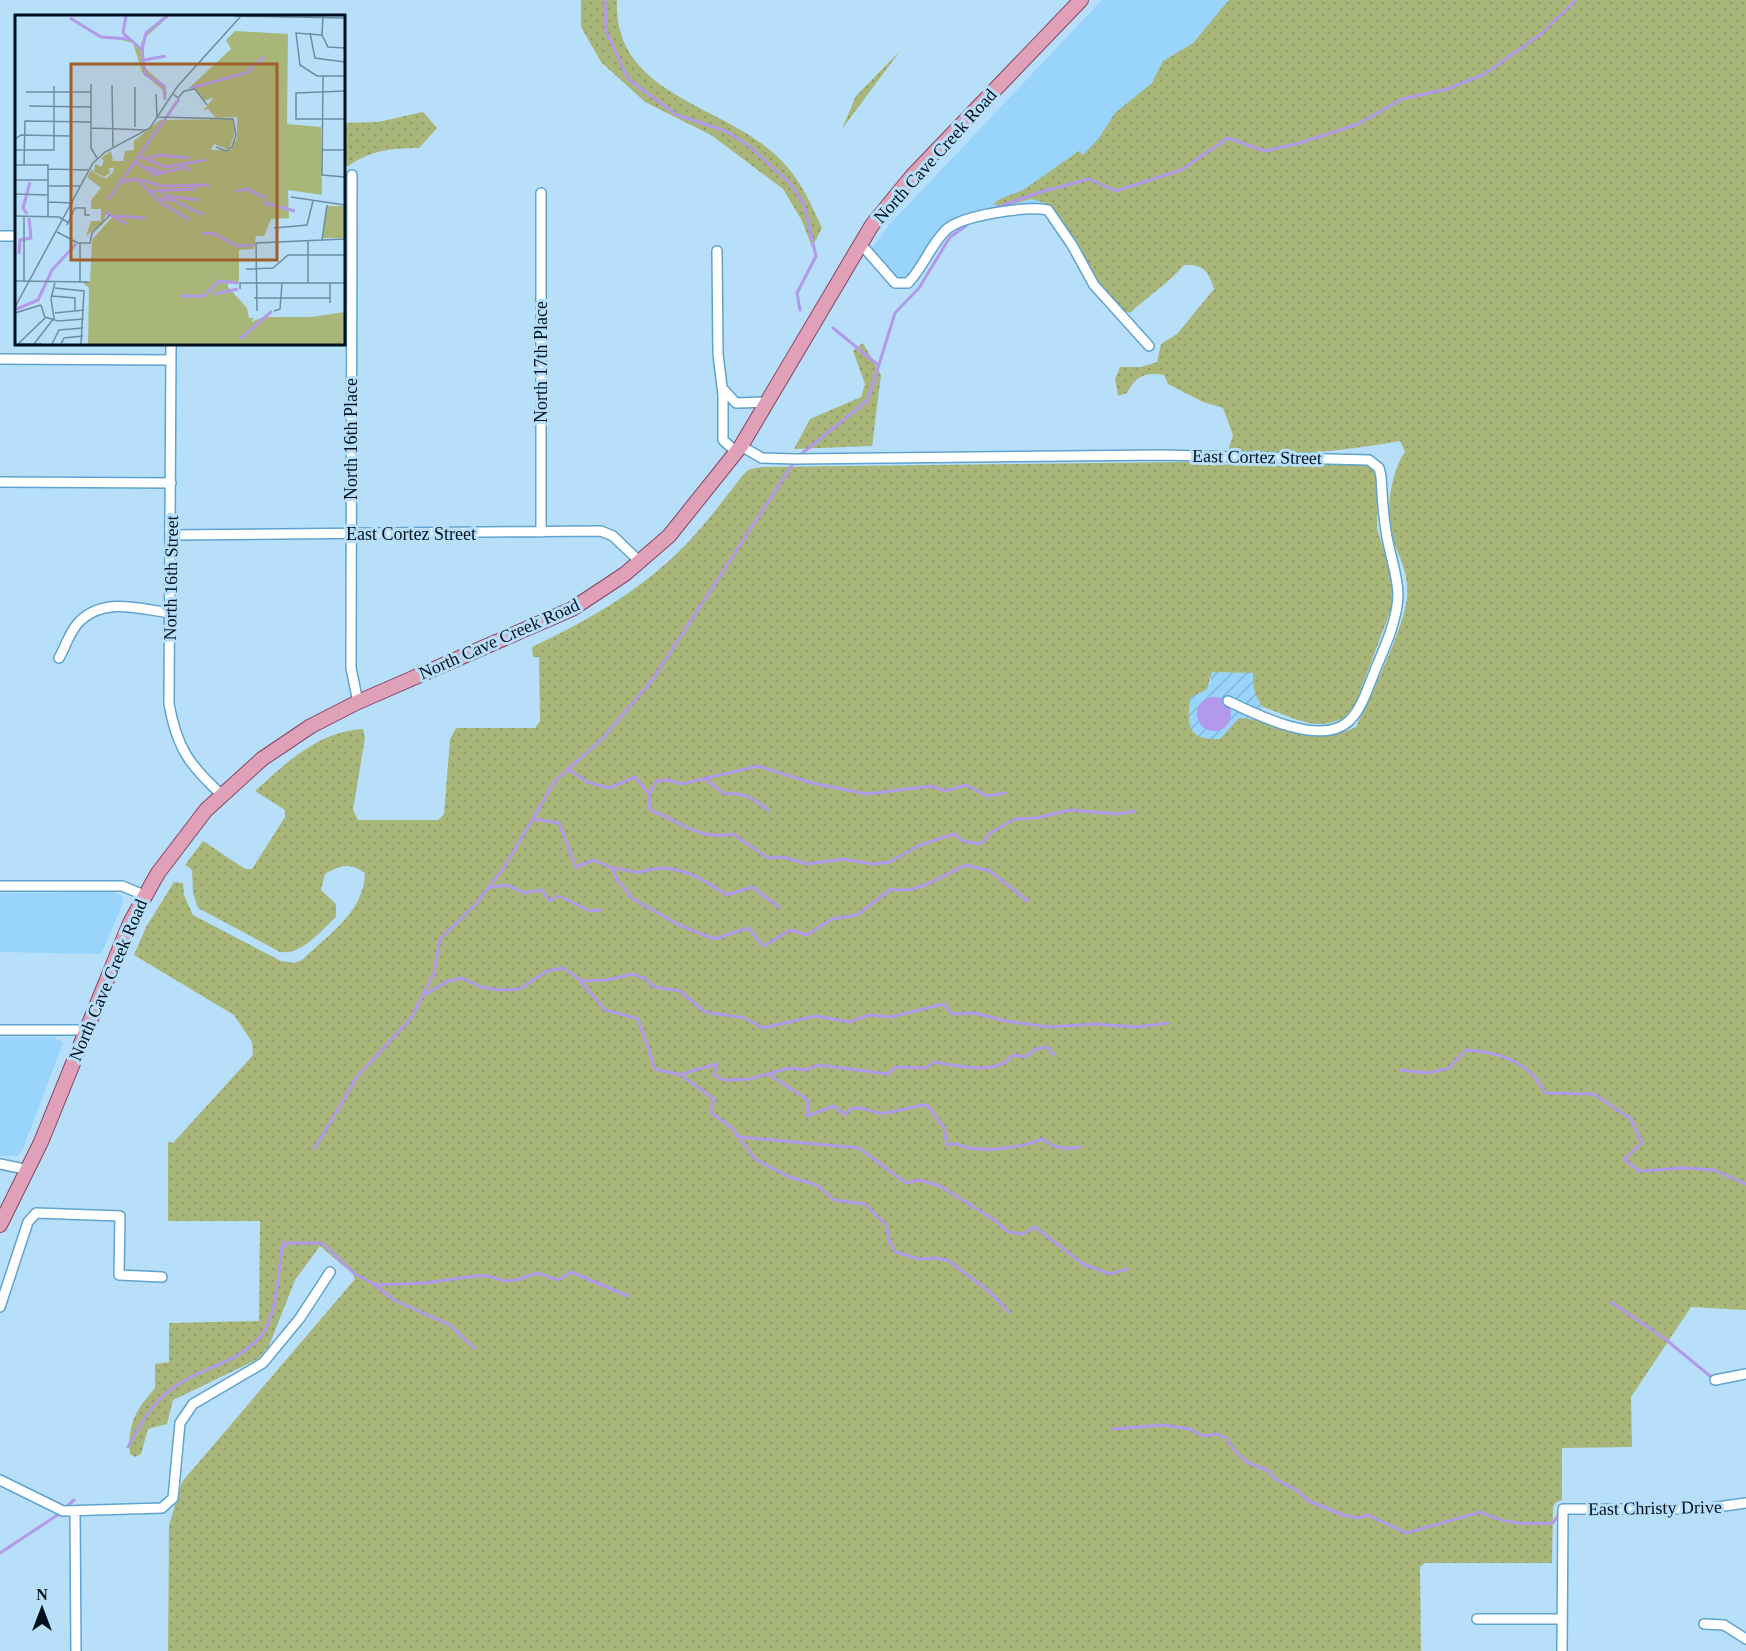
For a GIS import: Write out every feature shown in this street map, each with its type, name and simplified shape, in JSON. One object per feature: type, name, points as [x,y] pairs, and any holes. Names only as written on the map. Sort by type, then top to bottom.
[{"type":"main road","name":"North Cave Creek Road","points":[[0,1225],[29,1170],[119,947],[144,895],[188,832],[222,795],[288,740],[358,702],[548,621],[588,599],[640,562],[680,525],[739,449],[860,243],[912,176],[1081,0]]},
{"type":"street","name":"North 16th Place","points":[[352,175],[351,668],[358,702]]},
{"type":"street","name":"North 17th Place","points":[[541,193],[541,532]]},
{"type":"street","points":[[860,243],[895,283],[908,283],[918,273],[943,233],[953,223],[1013,209],[1048,210],[1072,245],[1094,285],[1149,346]]},
{"type":"street","points":[[717,251],[718,354],[722,387],[723,440],[739,449]]},
{"type":"street","name":"North 16th Street","points":[[171,345],[170,704],[174,733],[191,764],[222,795]]},
{"type":"street","points":[[0,359],[171,360]]},
{"type":"street","points":[[722,387],[736,403],[768,402]]},
{"type":"street","name":"East Cortez Street","points":[[739,449],[762,458],[796,459],[1161,455],[1251,459],[1369,460],[1378,468],[1381,476],[1386,532],[1394,561],[1398,598],[1380,657],[1361,701],[1349,721],[1341,726],[1314,733],[1258,715],[1228,702]]},
{"type":"street","points":[[0,482],[171,483]]},
{"type":"street","name":"East Cortez Street","points":[[171,535],[607,532],[628,548],[640,562]]},
{"type":"street","points":[[59,658],[80,620],[105,607],[118,605],[170,613]]},
{"type":"street","points":[[0,886],[112,885],[122,886],[144,895]]},
{"type":"street","points":[[0,1030],[86,1030]]},
{"type":"street","points":[[0,1164],[29,1170]]},
{"type":"street","points":[[0,1307],[32,1216],[44,1211],[120,1216],[119,1275],[162,1277]]},
{"type":"street","points":[[0,1480],[63,1511],[75,1513],[115,1508],[162,1508],[173,1498],[180,1423],[193,1404],[263,1363],[300,1318],[330,1272]]},
{"type":"street","points":[[1715,1380],[1746,1374]]},
{"type":"street","name":"East Christy Drive","points":[[1562,1619],[1563,1509],[1703,1509],[1746,1503]]},
{"type":"street","points":[[75,1513],[76,1651]]},
{"type":"street","points":[[1477,1619],[1562,1619],[1562,1651]]},
{"type":"street","points":[[1704,1624],[1724,1625],[1746,1639]]},
{"type":"shaded area","points":[[1102,0],[1237,0],[1048,206],[1013,205],[953,219],[943,228],[909,281],[896,280],[870,251],[889,225]]},
{"type":"shaded area","points":[[1211,672],[1253,673],[1258,701],[1263,707],[1261,715],[1219,761],[1170,740],[1167,682],[1211,684]]},
{"type":"shaded area","points":[[1214,697],[1226,702],[1231,714],[1226,726],[1214,731],[1202,726],[1197,714],[1202,702]]},
{"type":"shaded area","points":[[114,892],[122,896],[123,903],[101,954],[0,952],[0,893]]},
{"type":"shaded area","points":[[0,1037],[54,1037],[63,1043],[22,1151],[17,1156],[0,1156]]},
{"type":"green space","points":[[581,0],[617,0],[620,29],[630,53],[646,73],[666,89],[761,143],[782,161],[798,181],[822,228],[812,247],[802,221],[783,189],[711,135],[645,102],[601,62],[581,27]]},
{"type":"green space","points":[[1229,0],[1746,0],[1746,1310],[1691,1307],[1631,1397],[1632,1447],[1562,1448],[1562,1500],[1555,1503],[1553,1508],[1552,1563],[1425,1563],[1420,1567],[1421,1651],[168,1651],[169,1525],[182,1482],[355,1279],[353,1274],[320,1246],[295,1280],[269,1346],[258,1359],[173,1400],[167,1424],[148,1429],[141,1454],[135,1457],[130,1454],[130,1434],[134,1418],[155,1388],[155,1364],[169,1362],[169,1323],[259,1321],[260,1221],[168,1221],[168,1142],[173,1143],[253,1055],[252,1042],[234,1015],[134,955],[146,927],[174,882],[183,883],[184,895],[193,915],[281,961],[294,963],[302,960],[343,922],[358,900],[365,873],[350,866],[336,868],[325,874],[321,890],[336,904],[336,917],[311,941],[288,952],[280,952],[198,908],[193,893],[192,870],[185,865],[203,841],[245,869],[252,869],[285,817],[285,810],[255,791],[291,760],[318,742],[347,731],[363,729],[365,738],[353,810],[358,820],[438,820],[444,814],[450,739],[456,728],[535,728],[540,721],[539,657],[533,657],[532,647],[596,613],[637,587],[674,556],[698,531],[744,474],[750,469],[762,467],[1184,462],[1255,466],[1359,464],[1372,467],[1378,483],[1377,528],[1392,577],[1392,607],[1352,713],[1340,720],[1318,724],[1298,720],[1263,707],[1255,691],[1253,673],[1212,672],[1207,689],[1190,698],[1189,708],[1189,724],[1195,734],[1209,739],[1220,739],[1239,718],[1270,723],[1311,734],[1340,733],[1356,727],[1393,645],[1407,598],[1405,573],[1392,537],[1389,516],[1393,481],[1405,452],[1400,441],[1291,454],[1228,451],[1233,435],[1223,408],[1203,402],[1168,384],[1164,375],[1142,376],[1127,393],[1118,396],[1115,379],[1120,367],[1141,367],[1157,362],[1161,344],[1177,334],[1214,289],[1207,273],[1201,267],[1184,265],[1130,313],[1119,310],[1088,272],[1080,247],[1045,203],[1031,199],[1001,207],[993,204],[1023,190],[1079,151],[1083,155],[1099,138],[1115,113],[1152,83],[1163,61],[1193,43]]},
{"type":"green space","points":[[900,51],[842,129],[856,96]]},
{"type":"green space","points":[[423,112],[437,128],[419,148],[370,154],[345,168],[345,123],[378,122]]},
{"type":"green space","points":[[863,343],[881,375],[872,446],[794,449],[810,419],[861,397],[865,384],[853,351]]},
{"type":"waterway","points":[[605,0],[606,31],[628,79],[677,115],[726,131],[749,146],[790,183],[804,204],[816,256],[797,293],[800,310]]},
{"type":"waterway","points":[[990,210],[1037,193],[1089,179],[1116,191],[1181,170],[1228,138],[1265,151],[1300,143],[1358,124],[1402,99],[1447,89],[1483,75],[1541,34],[1576,0]]},
{"type":"waterway","points":[[800,455],[868,400],[895,313],[919,288],[950,237],[966,226]]},
{"type":"waterway","points":[[833,328],[877,364]]},
{"type":"waterway","points":[[315,1148],[357,1077],[412,1017],[434,973],[440,939],[475,905],[505,866],[555,781],[602,739],[653,679],[794,462]]},
{"type":"waterway","points":[[649,794],[657,781],[668,780],[682,784],[758,766],[812,783],[867,794],[931,786],[945,791],[966,785],[987,796],[1005,793]]},
{"type":"waterway","points":[[568,769],[587,782],[609,788],[635,777],[649,794],[650,810],[690,829],[710,835],[733,834],[768,858],[783,857],[807,864],[843,859],[873,864],[890,862],[920,845],[954,834],[963,841],[981,844],[990,833],[1015,819],[1036,818],[1070,810],[1118,814],[1135,811]]},
{"type":"waterway","points":[[705,779],[725,794],[748,797],[768,810]]},
{"type":"waterway","points":[[533,819],[559,823],[576,867],[594,860],[612,868],[616,878],[633,899],[679,925],[714,939],[748,928],[764,946],[790,930],[807,935],[832,919],[857,915],[891,889],[920,887],[966,865],[990,871],[1028,901]]},
{"type":"waterway","points":[[612,868],[637,872],[657,868],[681,871],[705,881],[727,895],[752,887],[779,907]]},
{"type":"waterway","points":[[488,888],[507,885],[524,893],[542,890],[549,901],[559,896],[590,911],[600,910]]},
{"type":"waterway","points":[[426,994],[448,981],[462,978],[481,987],[500,990],[520,989],[547,971],[563,968],[578,978],[605,1010],[638,1019],[655,1069],[681,1075],[714,1099],[710,1112],[732,1128],[755,1159],[789,1177],[817,1185],[834,1200],[865,1204],[886,1225],[890,1243],[896,1252],[919,1259],[936,1258],[949,1261],[990,1292],[1009,1312]]},
{"type":"waterway","points":[[580,981],[607,980],[633,974],[646,979],[654,987],[680,991],[705,1012],[745,1018],[763,1028],[816,1016],[849,1022],[869,1015],[891,1017],[944,1004],[952,1014],[974,1013],[1006,1021],[1049,1027],[1094,1024],[1136,1027],[1168,1023]]},
{"type":"waterway","points":[[682,1074],[716,1064],[714,1075],[724,1080],[750,1079],[789,1068],[805,1070],[819,1065],[888,1074],[896,1067],[926,1068],[934,1062],[976,1068],[997,1066],[1013,1055],[1025,1057],[1036,1049],[1047,1047],[1054,1055]]},
{"type":"waterway","points":[[1400,1070],[1428,1073],[1449,1068],[1466,1050],[1502,1056],[1523,1066],[1539,1082],[1545,1093],[1594,1094],[1631,1119],[1642,1143],[1624,1159],[1639,1171],[1684,1168],[1714,1170],[1746,1184]]},
{"type":"waterway","points":[[770,1075],[808,1100],[807,1116],[834,1106],[845,1115],[850,1109],[855,1108],[884,1113],[927,1105],[944,1128],[947,1145],[997,1149],[1043,1139],[1060,1148],[1080,1147]]},
{"type":"waterway","points":[[740,1137],[859,1148],[906,1183],[919,1180],[940,1186],[993,1219],[1008,1232],[1023,1234],[1035,1227],[1083,1264],[1110,1274],[1127,1269]]},
{"type":"waterway","points":[[128,1447],[152,1408],[167,1393],[187,1379],[237,1356],[262,1335],[274,1303],[283,1241]]},
{"type":"waterway","points":[[282,1248],[289,1243],[322,1243],[355,1274],[371,1282],[394,1300],[450,1325],[474,1348]]},
{"type":"waterway","points":[[375,1285],[425,1283],[475,1276],[488,1276],[505,1281],[517,1280],[537,1273],[558,1280],[571,1272],[628,1296]]},
{"type":"waterway","points":[[1611,1302],[1665,1339],[1715,1380]]},
{"type":"waterway","points":[[1113,1429],[1163,1425],[1190,1429],[1203,1436],[1217,1434],[1226,1438],[1247,1462],[1269,1471],[1274,1478],[1298,1491],[1307,1500],[1343,1515],[1357,1518],[1368,1515],[1406,1533],[1481,1512],[1499,1519],[1525,1523],[1553,1523],[1559,1514]]},
{"type":"waterway","points":[[66,1507],[74,1500]]},
{"type":"waterway","points":[[0,1553],[62,1512]]}]
